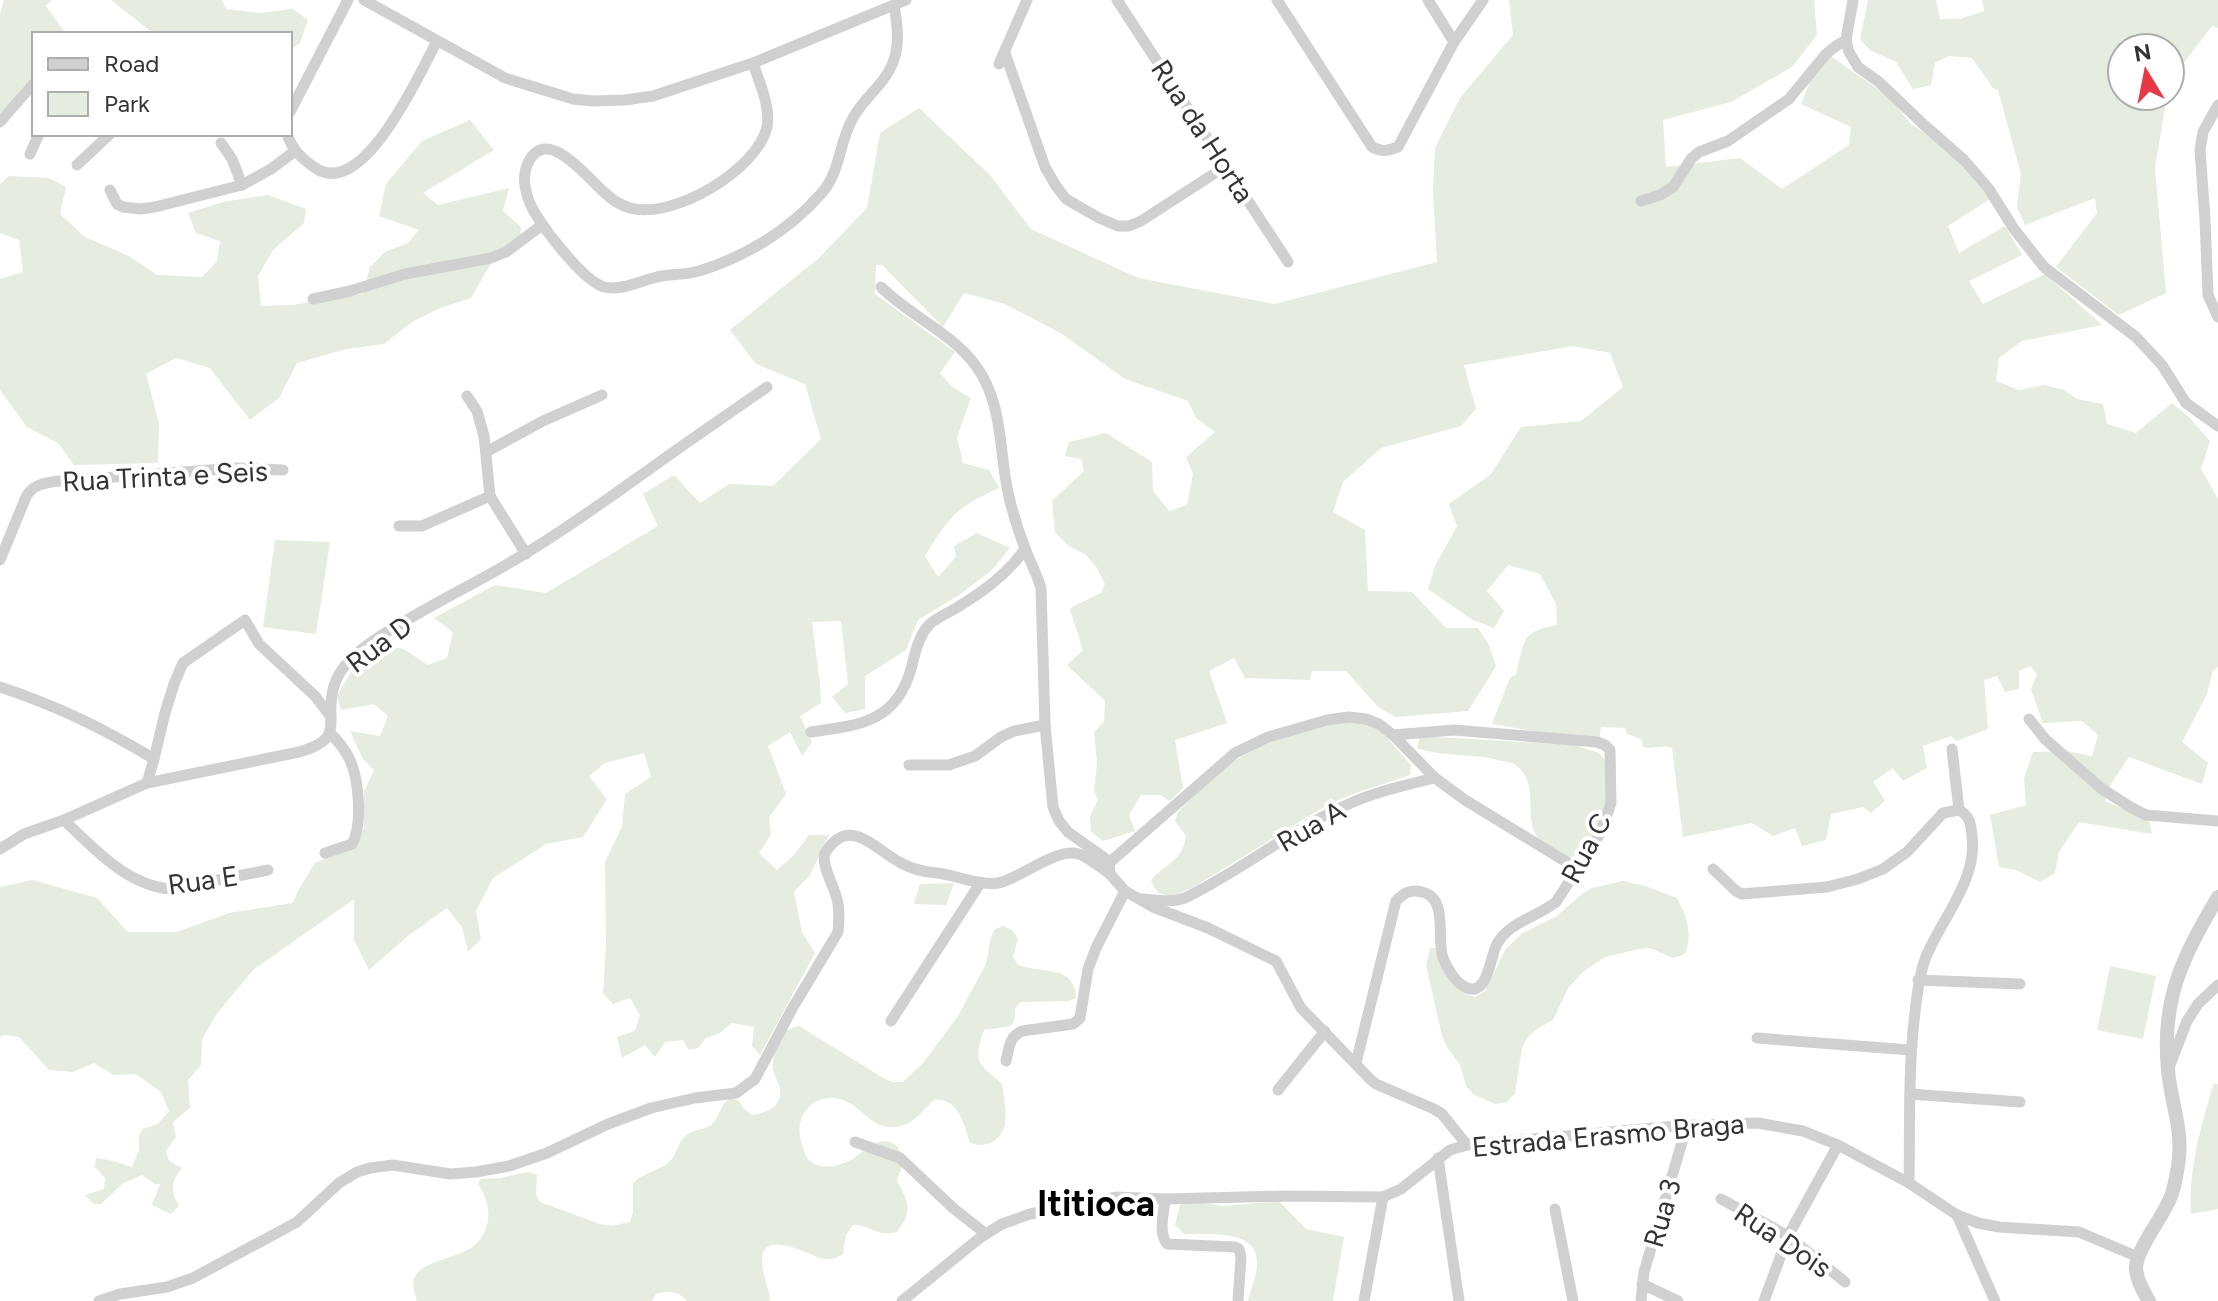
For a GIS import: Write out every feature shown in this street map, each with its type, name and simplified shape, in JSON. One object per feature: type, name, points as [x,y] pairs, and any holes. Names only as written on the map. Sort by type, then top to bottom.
[{"type":"street","points":[[295,90],[348,0]]},
{"type":"street","points":[[364,0],[505,78],[558,96],[593,101],[653,96],[753,63],[906,0]]},
{"type":"street","points":[[1027,0],[1002,59],[1045,167],[1066,199],[1099,218],[1118,226],[1129,226],[1226,166]]},
{"type":"street","name":"Rua da Horta","points":[[1117,0],[1288,262]]},
{"type":"street","points":[[1277,0],[1372,147],[1380,151],[1398,147],[1454,42],[1483,0]]},
{"type":"street","points":[[1428,0],[1454,42]]},
{"type":"street","points":[[1853,0],[1846,40],[1858,67],[1879,82],[1964,160],[1989,189],[2014,229],[2044,267],[2136,337],[2162,365],[2186,403],[2218,426]]},
{"type":"street","points":[[753,63],[768,112],[762,139],[737,170],[710,190],[683,202],[656,210],[632,209],[617,204],[574,162],[558,151],[544,149],[530,158],[524,174],[530,204],[542,225],[577,268],[603,287],[627,286],[657,277],[696,272],[750,251],[779,233],[821,194],[834,175],[851,121],[858,108],[885,78],[897,55],[899,32],[894,5]]},
{"type":"street","points":[[1641,201],[1673,187],[1699,152],[1728,141],[1789,99],[1826,54],[1846,40]]},
{"type":"street","points":[[288,136],[295,151],[326,175],[349,168],[384,137],[437,41]]},
{"type":"street","points":[[0,122],[32,85]]},
{"type":"street","points":[[2218,105],[2203,132],[2200,150],[2208,295],[2218,317]]},
{"type":"street","points":[[30,154],[38,136]]},
{"type":"street","points":[[77,165],[108,136]]},
{"type":"street","points":[[221,143],[232,159],[242,185]]},
{"type":"street","points":[[110,190],[117,204],[130,208],[164,205],[242,185],[295,151]]},
{"type":"street","points":[[313,299],[405,274],[491,258],[506,252],[542,225]]},
{"type":"street","points":[[881,287],[956,343],[984,379],[998,417],[1009,497],[1041,588],[1050,795],[1059,821],[1109,869],[1125,891],[1161,911],[1208,928],[1276,961],[1301,1008],[1376,1084],[1442,1114],[1467,1145]]},
{"type":"street","name":"Rua D","points":[[330,733],[332,689],[343,666],[360,651],[391,629],[526,554],[767,387]]},
{"type":"street","points":[[486,452],[543,421],[602,395]]},
{"type":"street","points":[[467,396],[477,411],[486,452],[490,496],[526,554]]},
{"type":"street","name":"Rua Trinta e Seis","points":[[0,560],[26,497],[38,485],[237,468],[283,470]]},
{"type":"street","points":[[399,526],[422,526],[490,496]]},
{"type":"street","points":[[811,732],[856,726],[876,718],[893,703],[904,687],[926,627],[1003,576],[1025,549]]},
{"type":"street","points":[[147,783],[168,702],[183,663],[245,620],[259,644],[298,679],[332,717]]},
{"type":"street","points":[[0,687],[56,706],[154,759]]},
{"type":"street","points":[[1109,869],[1235,753],[1250,744],[1327,720],[1349,717],[1379,724],[1435,778],[1465,800],[1578,869]]},
{"type":"street","points":[[2029,719],[2045,739],[2102,789],[2132,808],[2146,815],[2218,821]]},
{"type":"street","points":[[909,765],[949,765],[975,756],[1014,731],[1045,725]]},
{"type":"street","name":"Rua C","points":[[1356,1063],[1396,901],[1413,890],[1428,893],[1435,901],[1440,918],[1442,955],[1450,971],[1462,986],[1469,989],[1478,987],[1484,983],[1496,946],[1505,932],[1556,902],[1601,832],[1611,803],[1610,750],[1597,742],[1454,730],[1393,735]]},
{"type":"street","points":[[0,849],[24,834],[147,783],[314,747],[322,744],[330,733],[350,758],[358,801],[358,824],[352,844],[325,853]]},
{"type":"street","points":[[1952,749],[1959,810]]},
{"type":"street","name":"Rua A","points":[[1138,899],[1177,901],[1356,801],[1435,778]]},
{"type":"street","points":[[1713,869],[1742,894],[1827,887],[1883,869],[1907,852],[1943,813],[1959,810],[1966,814],[1971,823],[1974,850],[1970,869],[1926,956],[1918,980],[1910,1050],[1909,1183]]},
{"type":"street","name":"Rua E","points":[[64,820],[114,864],[146,885],[158,889],[268,870]]},
{"type":"street","points":[[99,1301],[120,1294],[167,1287],[193,1278],[297,1222],[339,1183],[357,1172],[393,1165],[450,1174],[509,1166],[651,1108],[736,1093],[747,1087],[768,1058],[798,999],[838,932],[838,900],[825,872],[824,855],[839,839],[862,837],[910,868],[981,882],[1001,882],[1053,858],[1073,853],[1109,869]]},
{"type":"street","points":[[891,1021],[981,882]]},
{"type":"street","points":[[1006,1061],[1011,1040],[1016,1034],[1073,1024],[1080,1018],[1088,969],[1125,891]]},
{"type":"street","points":[[2149,1301],[2136,1269],[2138,1257],[2172,1196],[2179,1164],[2181,1133],[2168,1070],[2168,1013],[2177,976],[2189,948],[2218,897]]},
{"type":"street","points":[[1918,980],[2020,984]]},
{"type":"street","points":[[2168,1070],[2187,1021],[2198,1004],[2218,985]]},
{"type":"street","points":[[1278,1090],[1325,1031]]},
{"type":"street","points":[[1757,1038],[1910,1050]]},
{"type":"street","points":[[1910,1094],[2020,1102]]},
{"type":"street","name":"Estrada Erasmo Braga","points":[[1383,1197],[1401,1189],[1450,1150],[1467,1145],[1687,1125],[1758,1123],[1803,1131],[1838,1145],[1909,1183],[1957,1215],[1978,1223],[2079,1232],[2138,1257]]},
{"type":"street","name":"Rua 3","points":[[1641,1301],[1642,1284],[1687,1125]]},
{"type":"street","points":[[855,1142],[900,1158],[986,1234]]},
{"type":"street","points":[[1764,1301],[1788,1236],[1838,1145]]},
{"type":"street","points":[[1438,1158],[1459,1301]]},
{"type":"street","points":[[902,1301],[1002,1224],[1078,1203],[1117,1197],[1383,1197],[1364,1301]]},
{"type":"street","points":[[1165,1199],[1162,1234],[1167,1244],[1239,1249],[1238,1301]]},
{"type":"street","name":"Rua Dois","points":[[1721,1199],[1788,1236],[1845,1282]]},
{"type":"street","points":[[1555,1209],[1573,1301]]},
{"type":"street","points":[[1957,1215],[1995,1301]]},
{"type":"street","points":[[1642,1284],[1678,1301]]},
{"type":"green space","points":[[4,0],[52,0],[46,6],[65,32],[32,32],[32,76],[0,114],[0,14]]},
{"type":"green space","points":[[111,0],[222,0],[226,9],[259,13],[293,9],[308,20],[300,43],[292,49],[292,32],[151,32]]},
{"type":"green space","points":[[1509,0],[1814,0],[1817,35],[1792,67],[1731,102],[1663,120],[1666,167],[1740,158],[1782,189],[1849,145],[1851,127],[1801,104],[1813,74],[1831,56],[1889,97],[1911,124],[1946,147],[1990,199],[1948,226],[1959,253],[2005,226],[2022,255],[1969,281],[1983,304],[2045,274],[2102,325],[2022,341],[1999,358],[1996,381],[2019,390],[2044,385],[2064,390],[2077,399],[2103,404],[2107,424],[2136,433],[2172,403],[2210,441],[2201,469],[2218,499],[2218,667],[2213,670],[2207,694],[2182,742],[2208,763],[2202,784],[2129,757],[2111,784],[2105,801],[2149,820],[2152,834],[2079,822],[2059,852],[2055,873],[2040,882],[2016,870],[1999,867],[1990,815],[2026,805],[2024,778],[2033,752],[2066,751],[2092,756],[2098,735],[2082,721],[2043,723],[2031,689],[2037,674],[2030,666],[2019,671],[2019,689],[2005,692],[1997,676],[1984,680],[1988,729],[1956,741],[1951,736],[1923,746],[1927,768],[1903,781],[1893,768],[1873,782],[1885,801],[1871,813],[1863,807],[1831,814],[1826,840],[1802,846],[1795,828],[1773,836],[1752,823],[1683,837],[1672,748],[1643,747],[1641,739],[1627,734],[1625,728],[1601,727],[1599,742],[1492,724],[1510,678],[1516,674],[1526,639],[1536,631],[1557,625],[1556,604],[1540,574],[1508,565],[1487,591],[1504,611],[1494,628],[1471,619],[1428,589],[1435,566],[1457,526],[1449,504],[1491,474],[1521,427],[1581,421],[1623,387],[1610,353],[1573,346],[1464,365],[1476,409],[1461,426],[1381,448],[1343,482],[1333,512],[1365,530],[1368,591],[1412,592],[1446,628],[1478,628],[1489,645],[1496,666],[1468,711],[1395,717],[1378,707],[1346,671],[1312,671],[1310,680],[1245,678],[1234,658],[1209,671],[1227,723],[1175,740],[1183,788],[1170,801],[1160,795],[1141,795],[1129,815],[1135,831],[1103,841],[1091,832],[1090,816],[1098,800],[1094,791],[1097,763],[1094,732],[1104,722],[1105,701],[1067,665],[1083,650],[1070,610],[1101,593],[1105,584],[1086,555],[1069,546],[1055,532],[1052,501],[1084,471],[1081,459],[1065,456],[1069,442],[1106,433],[1152,462],[1153,491],[1169,511],[1187,505],[1193,474],[1186,457],[1215,432],[1196,418],[1188,401],[1125,379],[1062,334],[1005,304],[964,293],[943,327],[882,265],[876,265],[875,294],[955,352],[940,373],[952,387],[971,398],[957,437],[963,463],[989,470],[999,488],[972,501],[955,514],[925,556],[938,577],[956,557],[954,546],[977,533],[1010,548],[992,570],[918,620],[906,650],[865,676],[865,709],[845,713],[832,697],[848,684],[841,621],[812,622],[821,703],[800,716],[812,742],[802,756],[790,732],[768,746],[786,794],[769,817],[771,835],[759,853],[777,870],[794,855],[809,835],[829,835],[810,875],[794,892],[802,932],[815,953],[760,1055],[752,1046],[754,1027],[732,1023],[720,1033],[706,1038],[698,1048],[689,1050],[683,1040],[665,1042],[655,1057],[645,1045],[622,1058],[617,1037],[635,1031],[640,1015],[630,998],[613,1004],[603,993],[605,862],[622,827],[625,794],[651,777],[644,753],[605,763],[589,776],[607,799],[583,837],[546,844],[493,878],[476,911],[481,939],[468,952],[462,927],[447,908],[409,935],[369,970],[354,940],[354,899],[253,970],[215,1016],[202,1040],[201,1065],[188,1080],[190,1108],[173,1122],[176,1137],[166,1151],[169,1161],[182,1168],[173,1186],[179,1206],[171,1214],[152,1205],[160,1184],[142,1175],[122,1184],[101,1204],[94,1204],[85,1195],[104,1189],[105,1178],[95,1167],[96,1158],[132,1167],[143,1129],[158,1124],[169,1111],[161,1092],[136,1074],[114,1075],[94,1063],[73,1072],[49,1070],[19,1037],[0,1037],[0,887],[32,880],[97,898],[128,932],[177,932],[229,913],[293,903],[315,863],[354,846],[364,828],[364,792],[374,770],[363,759],[350,731],[380,736],[388,716],[374,704],[341,710],[337,696],[351,672],[382,645],[404,649],[428,665],[447,658],[453,632],[434,618],[495,585],[546,593],[658,526],[643,494],[674,475],[700,503],[729,484],[773,486],[821,439],[805,384],[756,364],[730,330],[819,258],[867,208],[880,133],[919,108],[990,175],[1031,229],[1138,278],[1275,304],[1437,262],[1433,192],[1435,148],[1460,98],[1513,35]]},
{"type":"green space","points":[[1868,0],[1936,0],[1940,19],[1960,19],[1984,11],[1982,0],[2218,0],[2218,28],[2212,26],[2186,60],[2186,32],[2106,32],[2106,112],[2164,112],[2155,168],[2166,293],[2119,315],[2056,267],[2097,213],[2095,198],[2025,225],[2017,207],[2021,174],[1998,90],[1993,88],[1972,58],[1949,56],[1935,63],[1931,85],[1913,89],[1896,62],[1870,50],[1860,39]]},
{"type":"green space","points":[[470,120],[494,150],[423,193],[438,205],[509,188],[503,211],[521,227],[520,238],[494,258],[471,298],[440,308],[412,322],[384,344],[346,349],[297,363],[279,398],[250,420],[210,368],[176,358],[146,374],[159,423],[158,463],[74,465],[58,443],[27,427],[0,390],[0,279],[23,272],[19,240],[0,233],[0,184],[9,176],[49,178],[66,187],[60,214],[85,237],[129,256],[157,275],[202,277],[217,261],[220,241],[196,233],[188,213],[223,202],[268,195],[306,209],[304,223],[273,250],[258,276],[261,306],[293,305],[363,294],[370,267],[385,252],[408,243],[419,230],[379,216],[386,184],[422,141]]},
{"type":"green space","points":[[275,540],[330,542],[316,634],[263,627]]},
{"type":"green space","points":[[1347,722],[1370,724],[1381,731],[1411,765],[1410,775],[1327,805],[1192,888],[1174,895],[1158,892],[1151,880],[1177,857],[1184,845],[1186,836],[1175,821],[1178,812],[1220,769],[1259,747],[1301,730]]},
{"type":"green space","points":[[1420,736],[1574,745],[1599,753],[1609,765],[1612,787],[1601,827],[1579,856],[1561,855],[1540,840],[1534,830],[1528,784],[1524,773],[1514,764],[1426,751],[1417,748]]},
{"type":"green space","points":[[1623,881],[1677,898],[1688,926],[1685,954],[1673,958],[1650,948],[1605,957],[1584,971],[1568,988],[1553,1020],[1527,1038],[1522,1048],[1515,1093],[1507,1102],[1495,1104],[1473,1094],[1466,1086],[1460,1065],[1442,1036],[1426,965],[1430,948],[1435,948],[1445,971],[1455,984],[1475,997],[1485,991],[1505,950],[1521,934],[1557,916],[1592,888]]},
{"type":"green space","points":[[954,883],[946,905],[914,904],[920,884]]},
{"type":"green space","points":[[1004,926],[1013,931],[1018,939],[1013,957],[1018,965],[1064,975],[1074,987],[1076,998],[1068,1001],[1021,1002],[1015,1009],[1011,1026],[984,1030],[979,1049],[980,1062],[1002,1084],[1005,1104],[1005,1124],[997,1139],[981,1145],[970,1143],[955,1108],[950,1103],[935,1099],[915,1119],[897,1127],[881,1125],[851,1104],[834,1098],[815,1102],[802,1117],[799,1132],[804,1151],[808,1159],[819,1165],[843,1163],[880,1142],[897,1146],[903,1163],[897,1181],[908,1206],[897,1232],[884,1233],[853,1225],[846,1235],[843,1254],[830,1259],[787,1246],[769,1246],[762,1263],[770,1301],[687,1301],[669,1292],[656,1294],[652,1301],[417,1301],[413,1283],[421,1270],[463,1252],[482,1237],[488,1209],[478,1184],[480,1179],[528,1172],[537,1175],[536,1194],[540,1202],[600,1224],[611,1226],[630,1222],[633,1183],[667,1164],[685,1137],[712,1124],[730,1098],[739,1101],[752,1115],[776,1104],[780,1088],[773,1070],[774,1058],[782,1034],[790,1029],[799,1026],[885,1079],[903,1082],[924,1062],[958,1016],[986,964],[995,929]]},
{"type":"green space","points":[[2110,966],[2156,976],[2143,1039],[2097,1030]]},
{"type":"green space","points":[[2214,1083],[2218,1084],[2218,1209],[2191,1214],[2194,1164]]},
{"type":"green space","points":[[1189,1201],[1223,1206],[1279,1201],[1306,1229],[1344,1237],[1333,1301],[1248,1301],[1257,1269],[1255,1252],[1250,1244],[1230,1236],[1184,1234],[1175,1225],[1180,1205]]},
{"type":"district","name":"Ititioca","points":[[1096,1203]]}]
